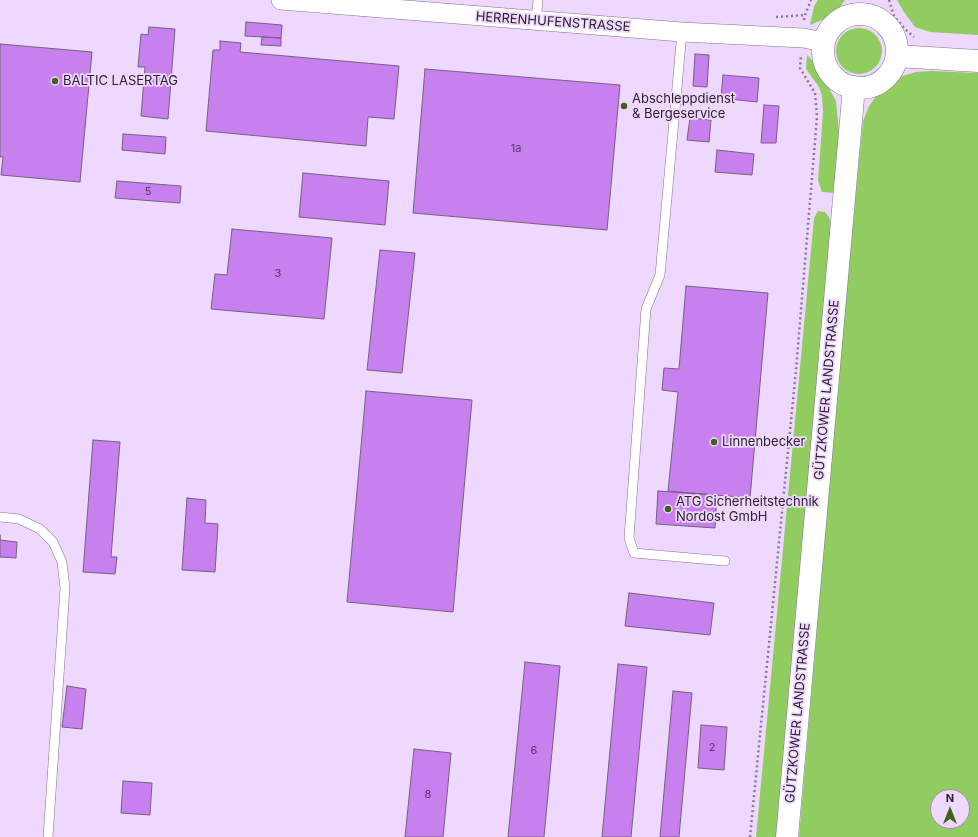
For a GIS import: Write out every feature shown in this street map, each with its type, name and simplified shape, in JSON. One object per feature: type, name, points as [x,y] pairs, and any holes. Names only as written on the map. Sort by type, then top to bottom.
[{"type":"main road","points":[[863,7],[889,27],[897,46],[897,56],[894,66],[889,74],[882,81],[864,88],[844,84],[836,78],[829,71],[824,57],[824,42],[827,34],[838,21],[863,7]]},
{"type":"main road","points":[[897,56],[978,62]]},
{"type":"main road","name":"GÜTZKOWER LANDSTRASSE","points":[[787,837],[854,87]]},
{"type":"street","name":"HERRENHUFENSTRASSE","points":[[281,0],[682,32],[803,38],[824,42]]},
{"type":"lane","points":[[536,21],[538,0]]},
{"type":"lane","points":[[682,32],[660,275],[646,309],[629,538],[634,553],[725,561]]},
{"type":"lane","points":[[0,518],[19,519],[40,529],[53,542],[62,562],[65,588],[48,837]]},
{"type":"path","points":[[805,15],[811,0]]},
{"type":"path","points":[[889,0],[894,16],[904,29],[918,40]]},
{"type":"path","points":[[750,837],[796,370],[817,117],[815,93],[800,68]]},
{"type":"green space","points":[[818,0],[845,0],[838,10],[827,18],[810,25],[814,6]]},
{"type":"green space","points":[[897,0],[978,0],[978,35],[930,32],[915,27]]},
{"type":"green space","points":[[859,28],[872,32],[878,38],[882,51],[878,64],[872,70],[859,74],[846,70],[840,64],[836,51],[840,38],[846,32]]},
{"type":"green space","points":[[807,55],[815,63],[836,101],[839,131],[834,193],[822,192],[818,181],[823,112],[822,96],[819,87],[806,69]]},
{"type":"green space","points":[[932,71],[978,73],[978,837],[799,837],[844,313],[863,121],[869,106],[877,95],[892,82],[902,76],[916,72]]},
{"type":"green space","points":[[818,211],[825,212],[829,217],[831,225],[777,837],[756,837],[814,218]]},
{"type":"building","points":[[246,22],[282,25],[281,38],[245,36]]},
{"type":"building","points":[[149,27],[175,29],[168,119],[141,116],[145,67],[138,67],[141,34],[148,35]]},
{"type":"building","points":[[262,37],[281,38],[281,46],[261,45]]},
{"type":"building","points":[[220,41],[241,43],[240,52],[399,66],[394,119],[368,117],[366,146],[206,131],[213,50],[220,50]]},
{"type":"building","points":[[0,44],[92,52],[80,182],[1,175],[3,157],[0,157]]},
{"type":"building","points":[[695,54],[709,55],[707,87],[693,86]]},
{"type":"building","points":[[425,69],[620,85],[607,230],[413,213]]},
{"type":"building","points":[[723,75],[759,78],[757,102],[721,98]]},
{"type":"building","points":[[764,105],[779,106],[776,143],[761,143]]},
{"type":"building","points":[[690,118],[711,120],[709,142],[687,140]]},
{"type":"building","points":[[123,134],[166,137],[165,154],[122,150]]},
{"type":"building","points":[[717,150],[754,154],[752,175],[715,172]]},
{"type":"building","points":[[303,173],[389,181],[385,225],[299,217]]},
{"type":"building","points":[[117,181],[181,186],[180,203],[115,198]]},
{"type":"building","points":[[232,229],[332,238],[324,319],[211,309],[215,274],[227,275]]},
{"type":"building","points":[[380,250],[415,253],[402,373],[367,370]]},
{"type":"building","name":"Linnenbecker","points":[[686,286],[768,293],[750,498],[668,491],[678,392],[662,390],[664,368],[679,369]]},
{"type":"building","points":[[366,391],[472,400],[453,612],[347,602]]},
{"type":"building","points":[[93,440],[120,442],[111,557],[117,557],[115,574],[83,572]]},
{"type":"building","points":[[658,491],[717,495],[715,528],[656,524]]},
{"type":"building","points":[[187,498],[206,500],[205,523],[218,524],[215,572],[182,570]]},
{"type":"building","points":[[0,540],[17,542],[16,558],[0,557]]},
{"type":"building","points":[[629,593],[714,603],[710,635],[625,626]]},
{"type":"building","points":[[525,662],[560,666],[544,837],[508,837]]},
{"type":"building","points":[[618,664],[647,667],[631,837],[602,837]]},
{"type":"building","points":[[67,686],[86,689],[82,729],[62,727]]},
{"type":"building","points":[[673,691],[692,693],[679,837],[660,837]]},
{"type":"building","points":[[701,725],[727,727],[724,770],[698,768]]},
{"type":"building","points":[[414,749],[451,753],[443,837],[405,837]]},
{"type":"building","points":[[123,781],[152,783],[150,815],[121,813]]},
{"type":"place","name":"BALTIC LASERTAG","points":[[55,81]]},
{"type":"place","name":"Abschleppdienst & Bergeservice","points":[[624,106]]},
{"type":"place","name":"Linnenbecker","points":[[714,442]]},
{"type":"place","name":"ATG Sicherheitstechnik Nordost GmbH","points":[[668,509]]}]
